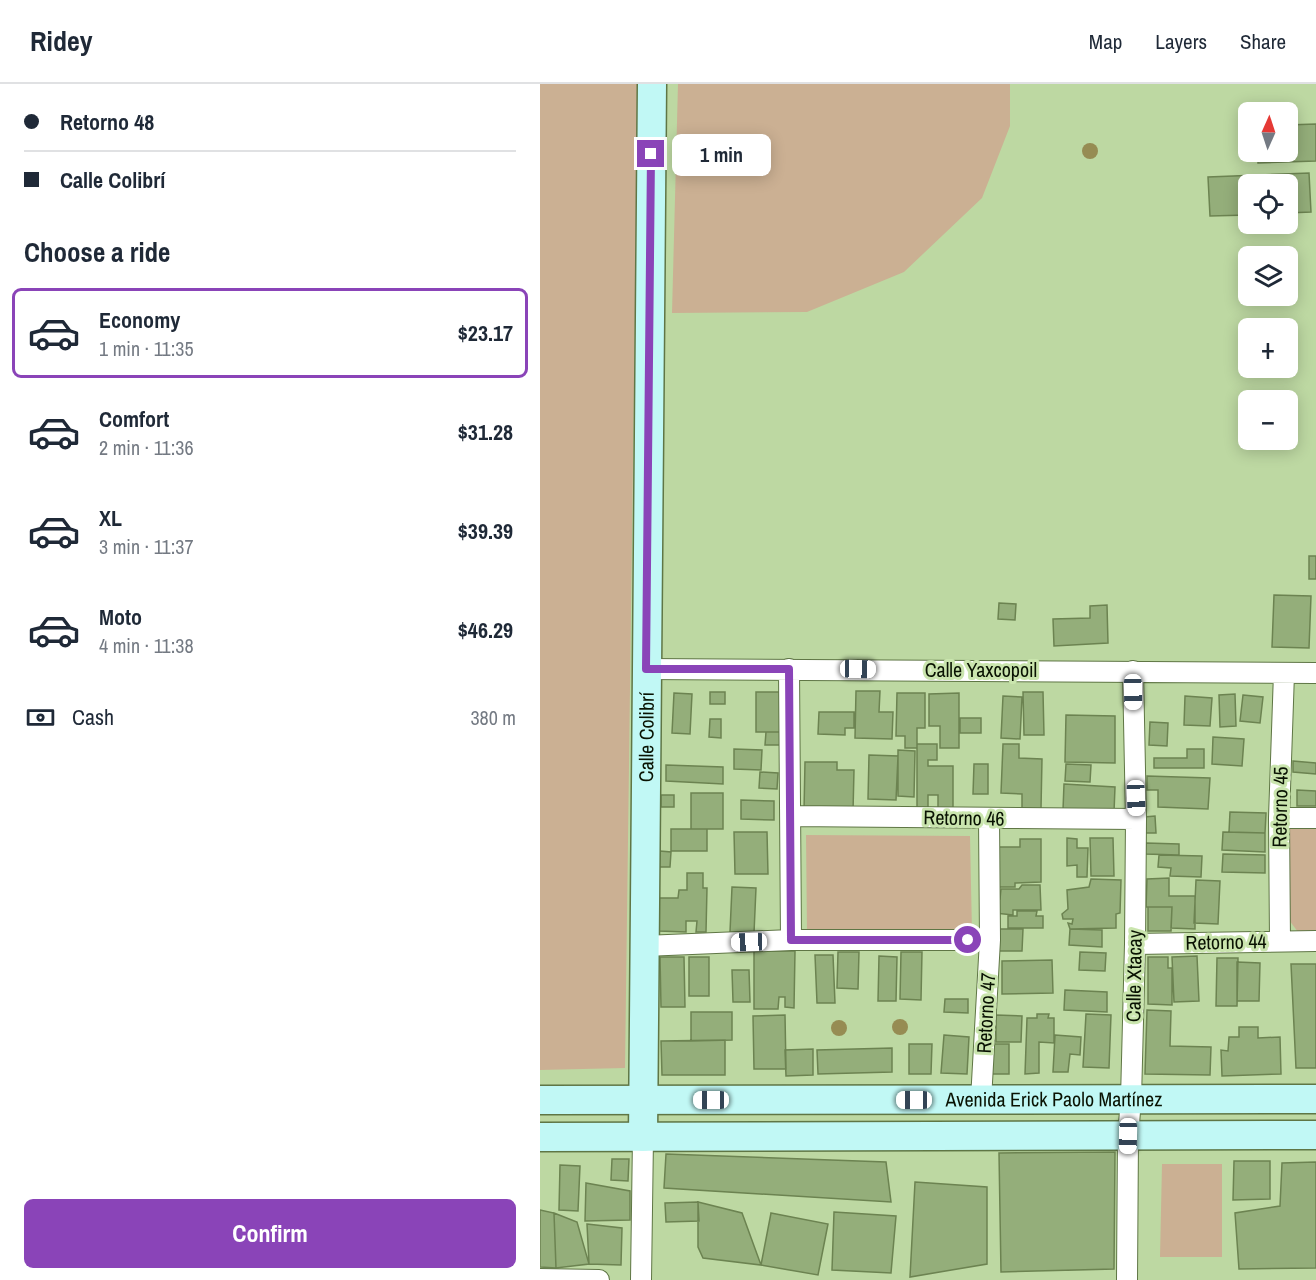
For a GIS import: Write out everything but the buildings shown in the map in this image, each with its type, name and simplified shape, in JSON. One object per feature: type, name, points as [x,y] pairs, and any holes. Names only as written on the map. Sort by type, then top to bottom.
[{"type":"main road","name":"Calle Colibrí","points":[[643,1137],[652,84]]},
{"type":"main road","name":"Avenida Erick Paolo Martínez","points":[[540,1100],[1316,1099]]},
{"type":"main road","name":"Avenida Erick Paolo Martínez","points":[[540,1137],[1316,1136]]},
{"type":"street","name":"Calle Yaxcopoil","points":[[646,669],[1316,673]]},
{"type":"street","points":[[789,669],[791,940]]},
{"type":"street","name":"Calle Xtacay","points":[[1127,1280],[1128,1136],[1135,944],[1136,819],[1133,671]]},
{"type":"street","name":"Retorno 45","points":[[1280,941],[1279,818],[1284,673]]},
{"type":"street","name":"Retorno 46","points":[[791,816],[1136,819]]},
{"type":"street","name":"Retorno 47","points":[[981,1100],[990,940],[989,818]]},
{"type":"street","points":[[1279,818],[1316,818]]},
{"type":"street","points":[[644,946],[791,940],[990,940]]},
{"type":"street","name":"Retorno 44","points":[[1135,944],[1316,941]]},
{"type":"street","name":"Calle Colibrí","points":[[641,1280],[643,1137]]},
{"type":"street","points":[[540,1279],[599,1280]]},
{"type":"shaded area","points":[[540,84],[638,84],[625,1068],[540,1070]]},
{"type":"shaded area","points":[[678,84],[1010,84],[1010,126],[982,198],[904,272],[807,312],[672,313]]},
{"type":"shaded area","points":[[1291,824],[1316,824],[1316,932],[1298,932],[1286,916],[1283,844]]},
{"type":"shaded area","points":[[806,835],[970,836],[972,933],[807,933]]},
{"type":"shaded area","points":[[1162,1164],[1222,1164],[1222,1257],[1160,1257]]},
{"type":"route","points":[[651,154],[646,669],[789,669],[791,940],[968,940]]}]
